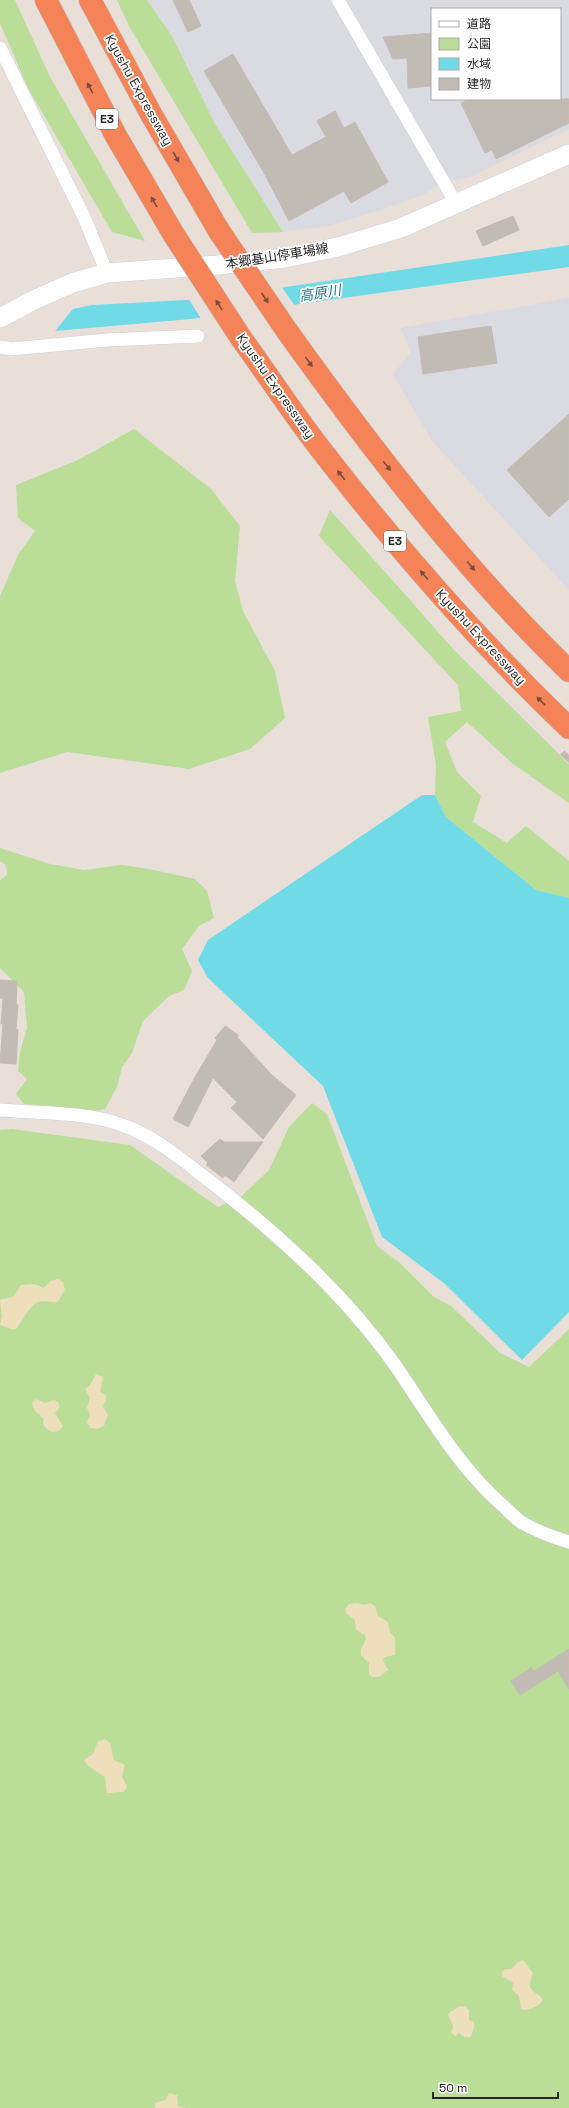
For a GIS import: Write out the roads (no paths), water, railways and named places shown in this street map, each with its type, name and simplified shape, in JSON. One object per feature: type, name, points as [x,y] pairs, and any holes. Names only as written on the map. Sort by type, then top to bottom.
[{"type":"highway","name":"Kyushu Expressway","points":[[46,0],[116,136],[174,235],[241,338],[321,450],[390,536],[461,618],[569,728]]},
{"type":"highway","name":"Kyushu Expressway","points":[[90,0],[151,114],[219,231],[354,424],[422,510],[491,589],[569,671]]},
{"type":"main road","name":"本郷基山停車場線","points":[[0,318],[34,300],[72,284],[107,273],[218,265],[285,258],[338,247],[401,228],[457,205],[569,154]]},
{"type":"street","points":[[338,0],[457,205]]},
{"type":"street","points":[[0,48],[84,217],[107,273]]},
{"type":"street","points":[[0,347],[11,349],[107,340],[198,336]]},
{"type":"street","points":[[0,1110],[93,1118],[121,1124],[142,1133],[181,1159],[250,1213],[318,1276],[354,1312],[394,1364],[454,1452],[472,1476],[491,1496],[520,1521],[549,1536],[569,1542]]},
{"type":"water","name":"高原川","points":[[569,245],[569,267],[191,319],[55,331],[73,309],[92,305],[206,299]]},
{"type":"water","points":[[422,795],[435,795],[446,817],[536,890],[569,898],[569,1312],[522,1360],[445,1284],[382,1237],[323,1086],[208,978],[198,960],[208,940]]},
{"type":"tunnel","points":[[565,759],[569,755]]}]
